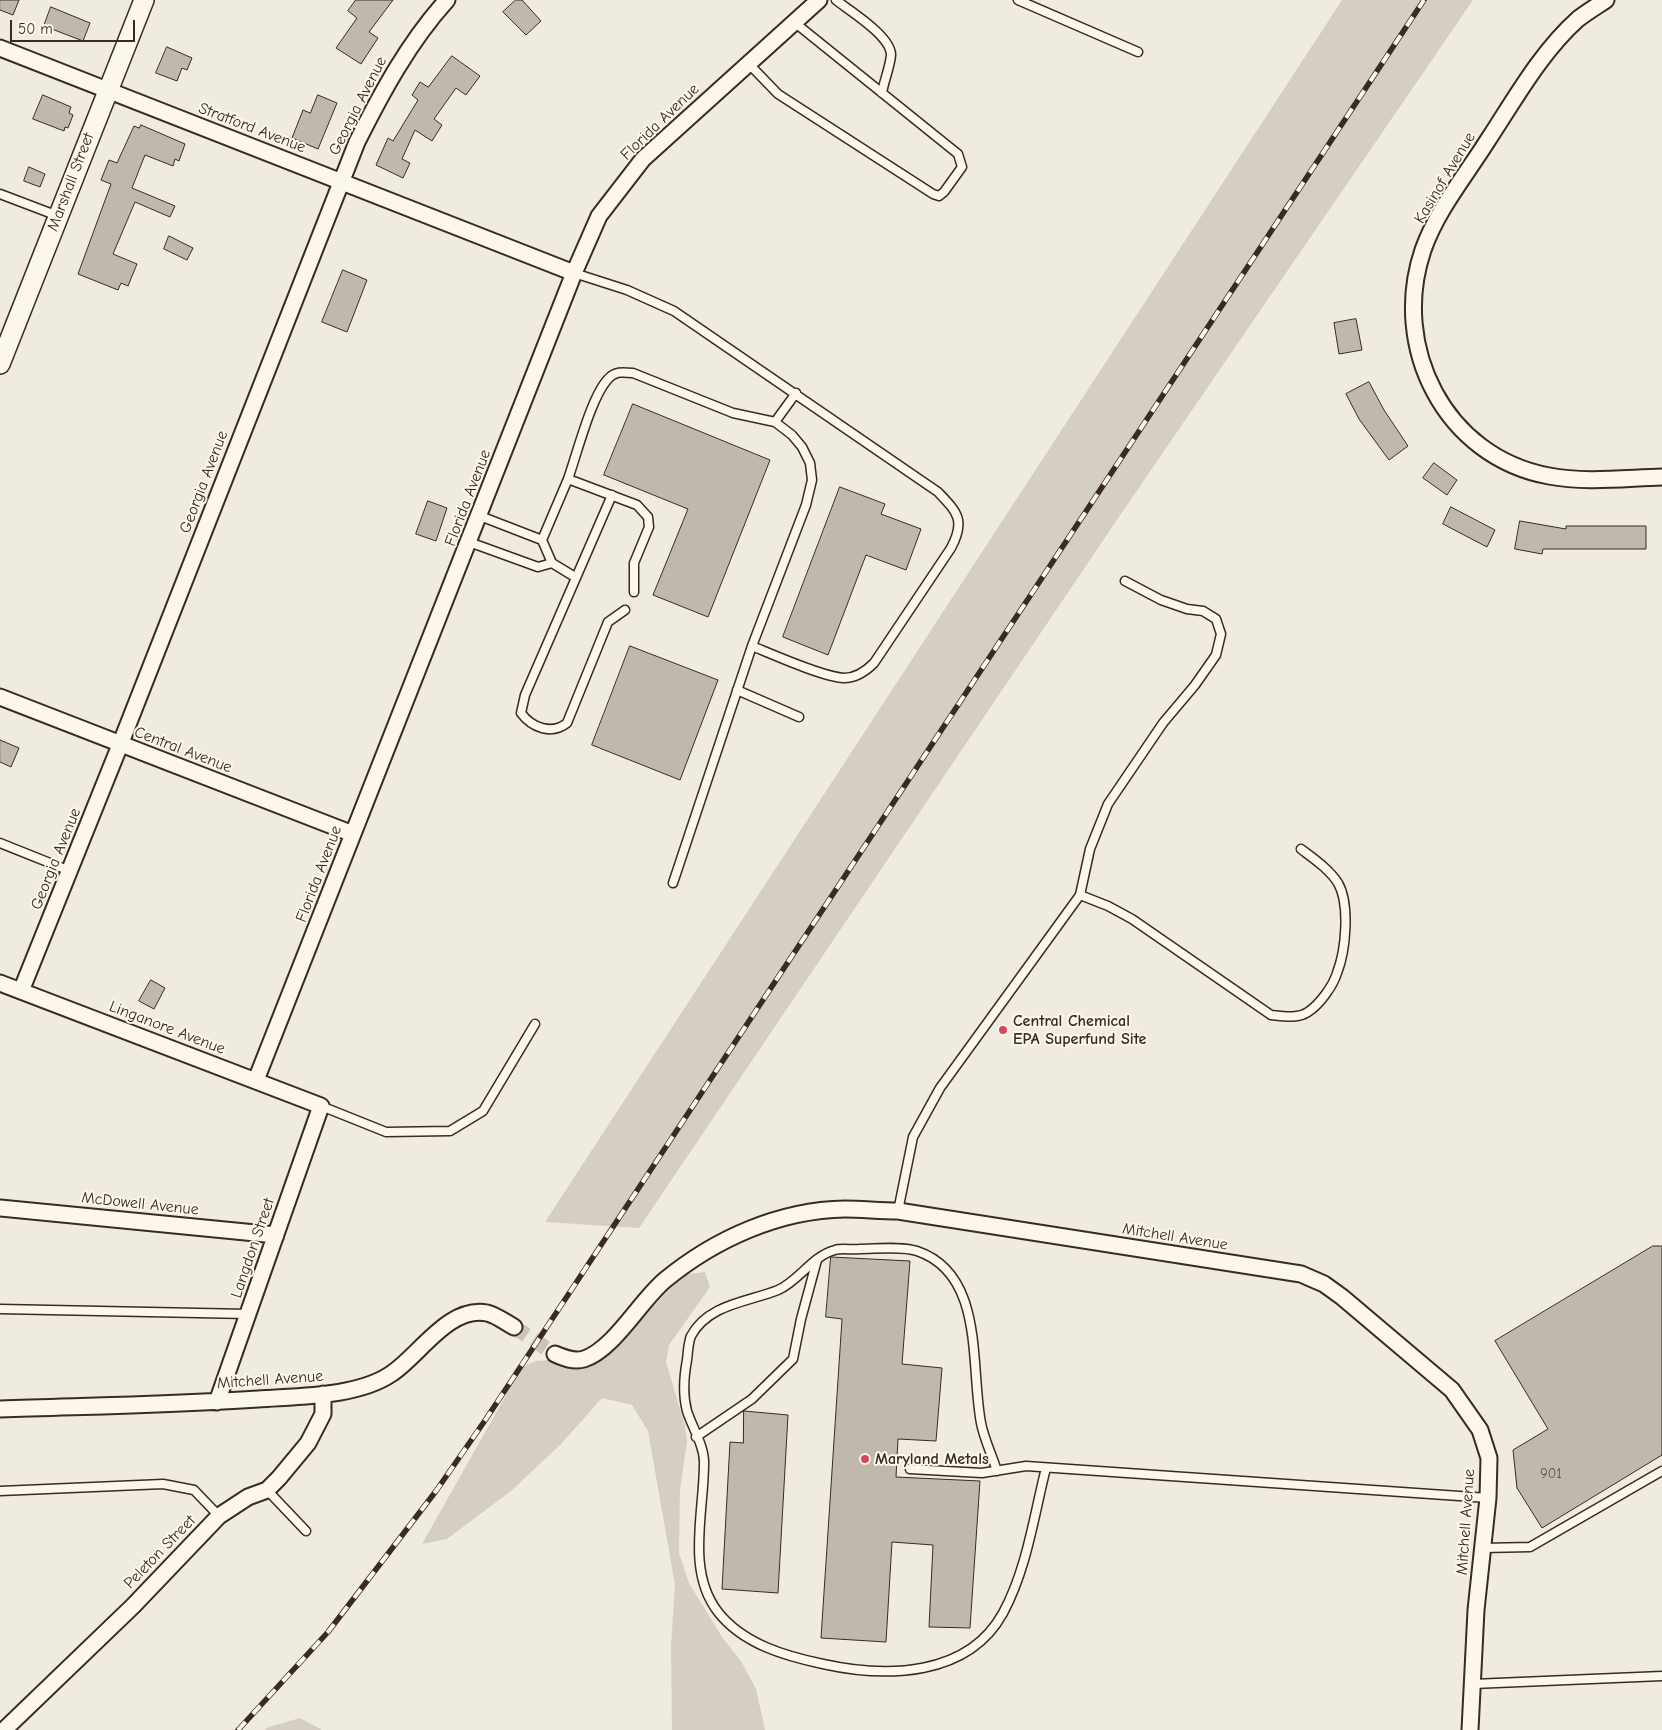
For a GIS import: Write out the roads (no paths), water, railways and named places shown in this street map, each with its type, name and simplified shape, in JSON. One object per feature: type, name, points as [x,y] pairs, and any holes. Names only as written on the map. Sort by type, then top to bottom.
[{"type":"street","name":"Marshall Street","points":[[2,353],[144,0]]},
{"type":"street","name":"Georgia Avenue","points":[[21,991],[120,745],[356,142],[406,53],[447,0]]},
{"type":"street","name":"Florida Avenue","points":[[256,1080],[480,516],[574,273],[599,216],[643,159],[819,0]]},
{"type":"street","name":"Kasinof Avenue","points":[[1606,0],[1579,19],[1548,53],[1439,216],[1423,250],[1416,281],[1412,313],[1419,353],[1431,387],[1448,416],[1472,440],[1498,458],[1525,470],[1550,476],[1580,479],[1662,477]]},
{"type":"street","name":"Stratford Avenue","points":[[0,48],[574,273]]},
{"type":"street","name":"Central Avenue","points":[[0,697],[353,834]]},
{"type":"street","name":"Linganore Avenue","points":[[0,983],[321,1106]]},
{"type":"street","name":"Langdon Street","points":[[218,1402],[321,1106]]},
{"type":"street","name":"McDowell Avenue","points":[[0,1208],[276,1235]]},
{"type":"street","name":"Mitchell Avenue","points":[[556,1354],[567,1360],[583,1360],[597,1353],[651,1292],[677,1270],[714,1246],[754,1227],[797,1215],[844,1209],[898,1211],[1301,1274],[1324,1284],[1452,1390],[1480,1430],[1488,1458],[1488,1498],[1476,1610],[1470,1730]]},
{"type":"street","name":"Mitchell Avenue","points":[[0,1409],[218,1402],[323,1394],[363,1386],[390,1375],[443,1328],[461,1315],[473,1312],[488,1313],[514,1327]]},
{"type":"street","name":"Peleton Street","points":[[4,1730],[133,1606],[219,1516],[248,1497],[267,1490],[280,1478],[308,1443],[323,1414],[323,1394]]},
{"type":"lane","points":[[836,0],[879,33],[887,43],[891,53],[882,94]]},
{"type":"lane","points":[[1018,0],[1138,52]]},
{"type":"lane","points":[[748,63],[786,100],[933,194],[938,196],[944,192],[962,166],[958,154],[794,22]]},
{"type":"lane","points":[[0,194],[58,216]]},
{"type":"lane","points":[[574,273],[627,290],[674,312],[796,393],[938,492],[955,510],[960,521],[958,536],[874,663],[857,676],[844,678],[826,674],[752,646]]},
{"type":"lane","points":[[552,564],[542,540],[568,479],[596,399],[608,378],[619,371],[633,372],[733,413],[775,422],[792,435],[802,447],[810,463],[812,480],[806,506],[752,646],[673,883]]},
{"type":"lane","points":[[775,422],[796,393]]},
{"type":"lane","points":[[568,479],[637,505],[648,517],[649,527],[634,563],[634,592]]},
{"type":"lane","points":[[612,495],[575,576],[525,695],[521,713],[524,718],[534,725],[552,731],[560,729],[567,723],[608,622],[626,610]]},
{"type":"lane","points":[[480,516],[542,540]]},
{"type":"lane","points":[[469,542],[538,567],[552,564],[575,576]]},
{"type":"lane","points":[[898,1211],[914,1137],[940,1088],[1080,895],[1090,849],[1108,804],[1163,723],[1196,685],[1216,655],[1221,634],[1216,619],[1203,611],[1187,609],[1161,600],[1125,581]]},
{"type":"lane","points":[[737,690],[799,717]]},
{"type":"lane","points":[[0,843],[70,871]]},
{"type":"lane","points":[[1080,895],[1108,906],[1132,919],[1271,1015],[1290,1017],[1307,1013],[1325,994],[1337,973],[1346,906],[1338,883],[1324,866],[1301,849]]},
{"type":"lane","points":[[321,1106],[386,1132],[450,1131],[482,1111],[535,1024]]},
{"type":"lane","points":[[997,1470],[981,1425],[967,1307],[958,1282],[944,1266],[915,1250],[834,1250],[817,1260],[781,1288],[718,1310],[700,1324],[690,1338],[685,1372],[686,1406],[705,1460],[699,1558],[707,1592],[718,1611],[734,1629],[761,1645],[795,1658],[853,1671],[895,1671],[927,1667],[954,1660],[974,1648],[1003,1614],[1018,1579],[1046,1468]]},
{"type":"lane","points":[[696,1437],[752,1399],[793,1360],[801,1319],[817,1260]]},
{"type":"lane","points":[[0,1309],[248,1314]]},
{"type":"lane","points":[[910,1469],[982,1473],[1026,1466],[1488,1498]]},
{"type":"lane","points":[[1483,1548],[1530,1547],[1662,1471]]},
{"type":"lane","points":[[0,1490],[163,1484],[194,1490],[219,1516]]},
{"type":"lane","points":[[267,1490],[306,1531]]},
{"type":"lane","points":[[1472,1684],[1662,1676]]},
{"type":"tunnel","points":[[514,1327],[555,1354]]},
{"type":"railway","points":[[238,1730],[328,1632],[436,1491],[486,1419],[1424,0]]},
{"type":"place","name":"Central Chemical EPA Superfund Site","points":[[1003,1030]]},
{"type":"place","name":"Maryland Metals","points":[[865,1459]]}]
